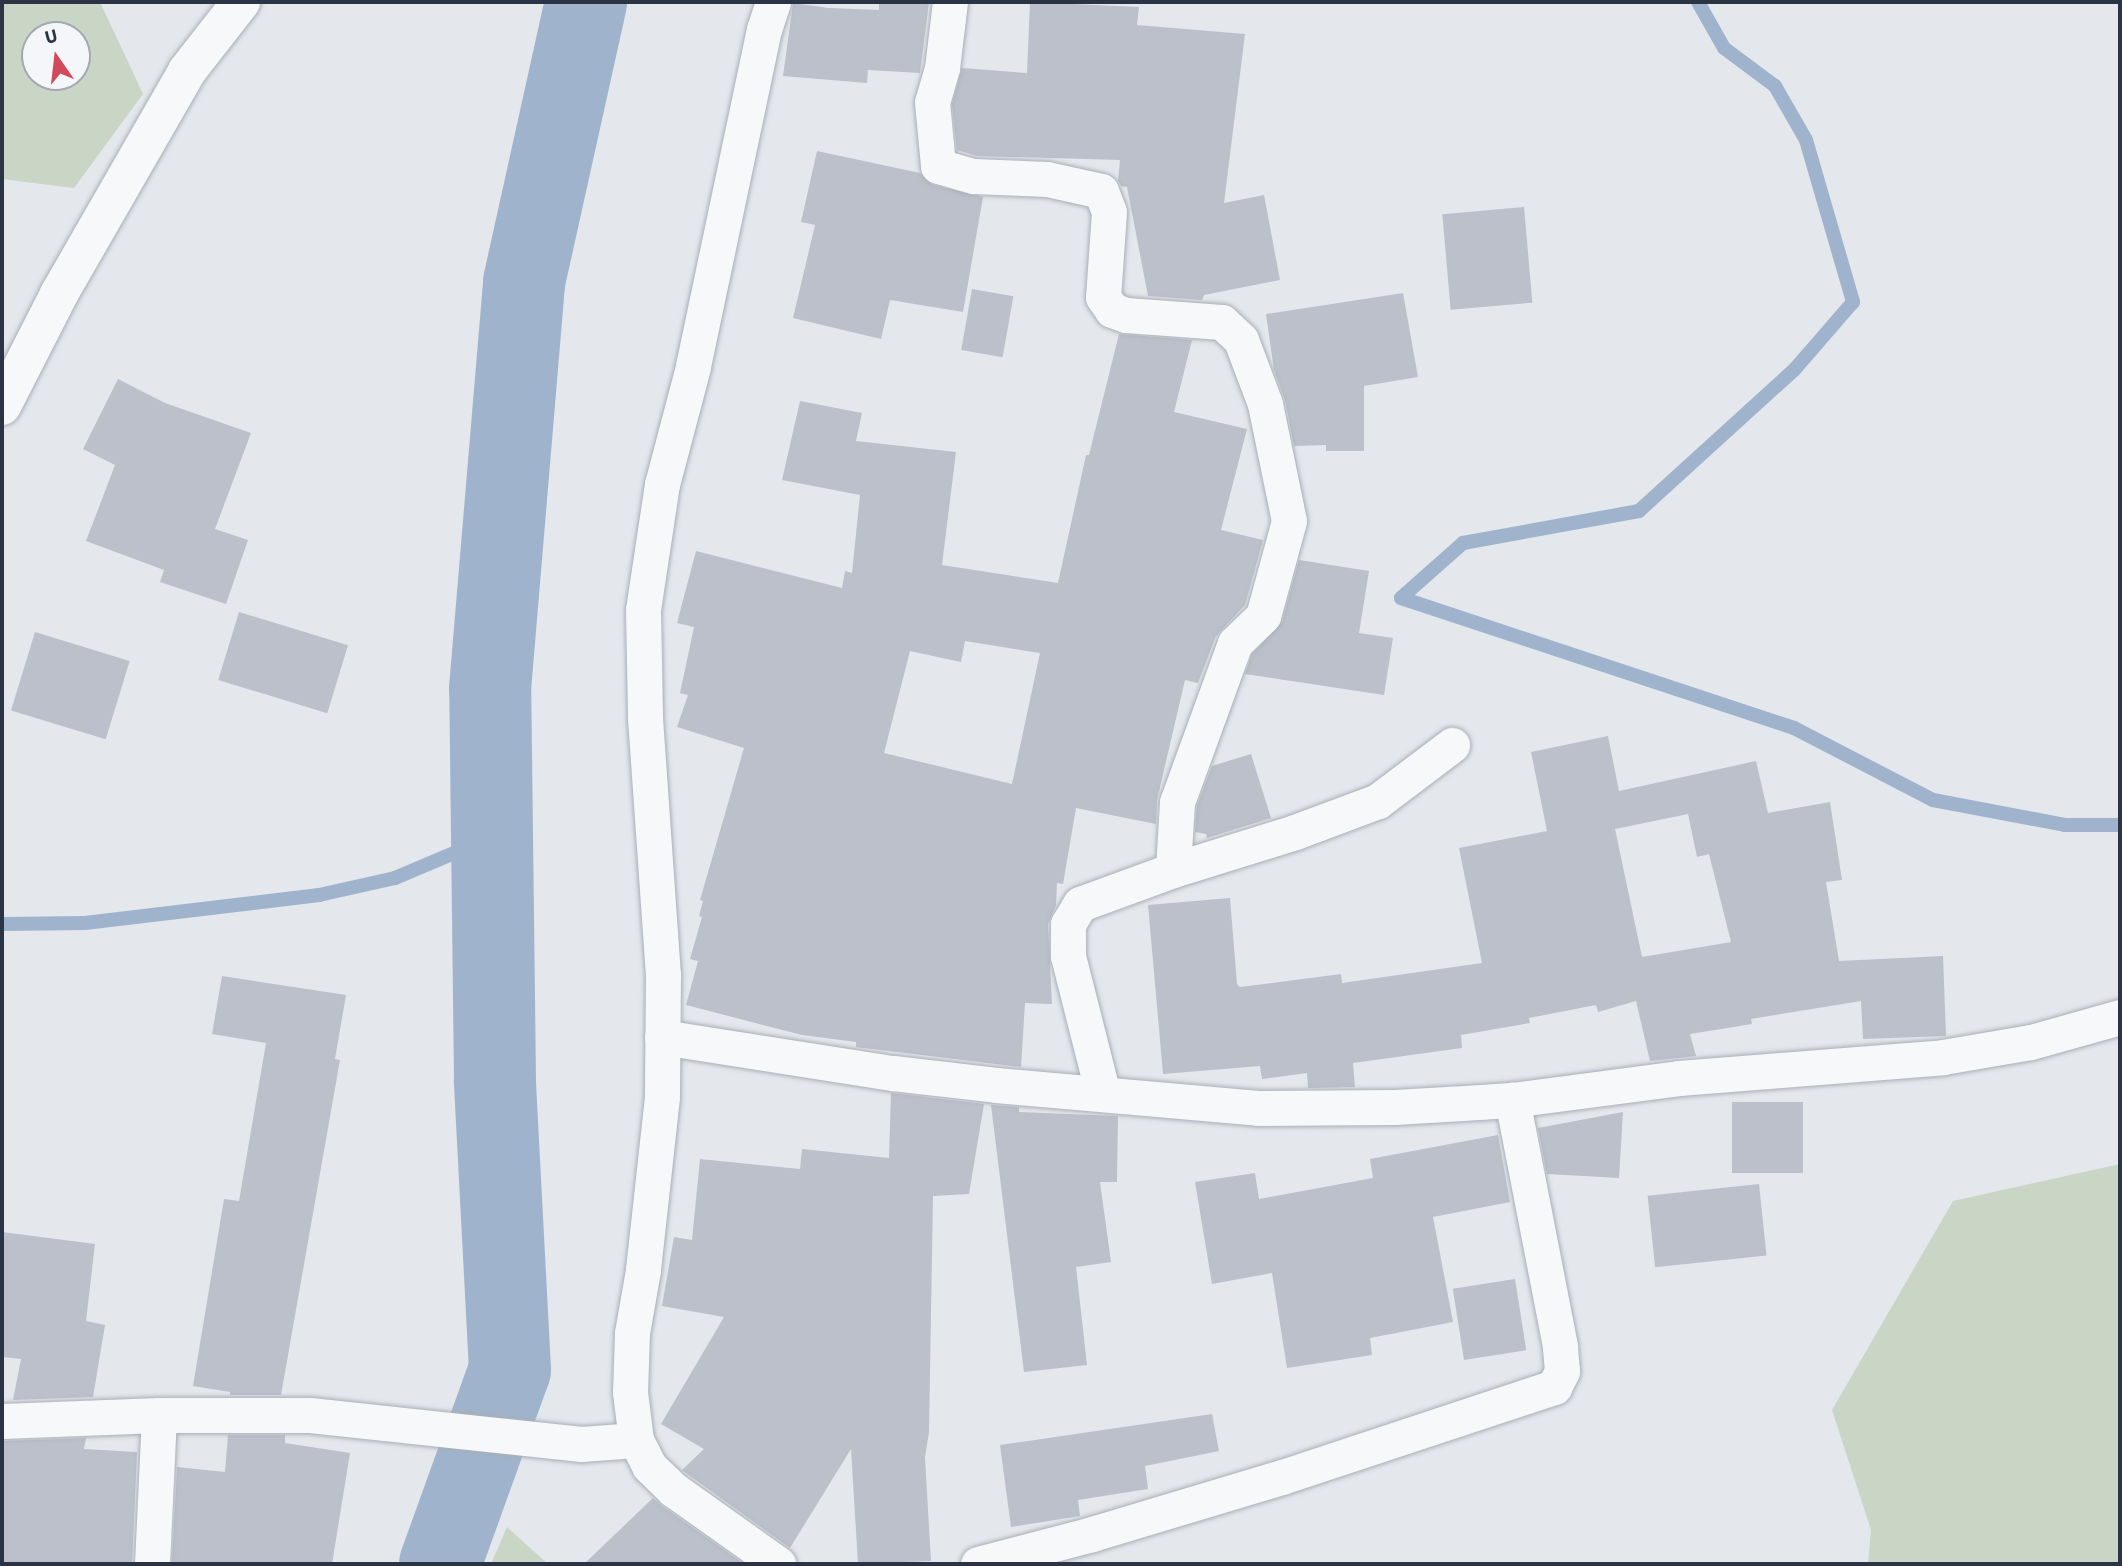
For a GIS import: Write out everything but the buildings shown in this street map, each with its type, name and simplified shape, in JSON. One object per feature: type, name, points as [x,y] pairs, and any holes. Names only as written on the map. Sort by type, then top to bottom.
[{"type":"street","points":[[2,406],[59,294],[187,71],[241,2]]},
{"type":"street","points":[[774,2],[764,29],[693,367],[662,484],[643,610],[645,718],[663,975],[662,1037],[660,1110],[643,1270],[632,1333],[630,1392],[636,1440],[649,1466],[674,1490],[778,1564]]},
{"type":"street","points":[[950,2],[942,68],[932,102],[938,166],[974,176],[1047,179],[1101,191],[1109,212],[1103,297],[1112,310],[1126,316],[1223,322],[1241,340],[1265,404],[1289,521],[1263,616],[1235,643],[1177,802],[1173,870]]},
{"type":"street","points":[[1102,1094],[1068,956],[1068,924],[1080,904],[1378,801],[1452,745]]},
{"type":"street","points":[[662,1037],[893,1073],[1102,1094],[1258,1108],[1395,1107],[1513,1100],[1679,1078],[1943,1057],[2031,1042],[2120,1017]]},
{"type":"street","points":[[978,1564],[1092,1534],[1282,1477],[1554,1387],[1562,1371],[1560,1346],[1513,1100]]},
{"type":"street","points":[[2,1421],[159,1415],[310,1415],[581,1444],[636,1440]]},
{"type":"street","points":[[152,1564],[159,1415]]},
{"type":"green space","points":[[2,2],[100,2],[143,94],[74,188],[2,179]]},
{"type":"green space","points":[[2120,1164],[2120,1564],[1868,1564],[1871,1530],[1832,1410],[1953,1201]]},
{"type":"green space","points":[[507,1527],[548,1564],[491,1564]]},
{"type":"waterway","points":[[440,1564],[510,1370],[495,1080],[490,689],[524,282],[586,2]]},
{"type":"waterway","points":[[1698,2],[1724,48],[1775,86],[1806,140],[1853,302],[1795,369],[1639,511],[1463,543],[1401,598],[1794,728],[1933,800],[2065,825],[2120,825]]},
{"type":"waterway","points":[[2,924],[85,923],[319,895],[395,878],[466,848],[492,833]]}]
